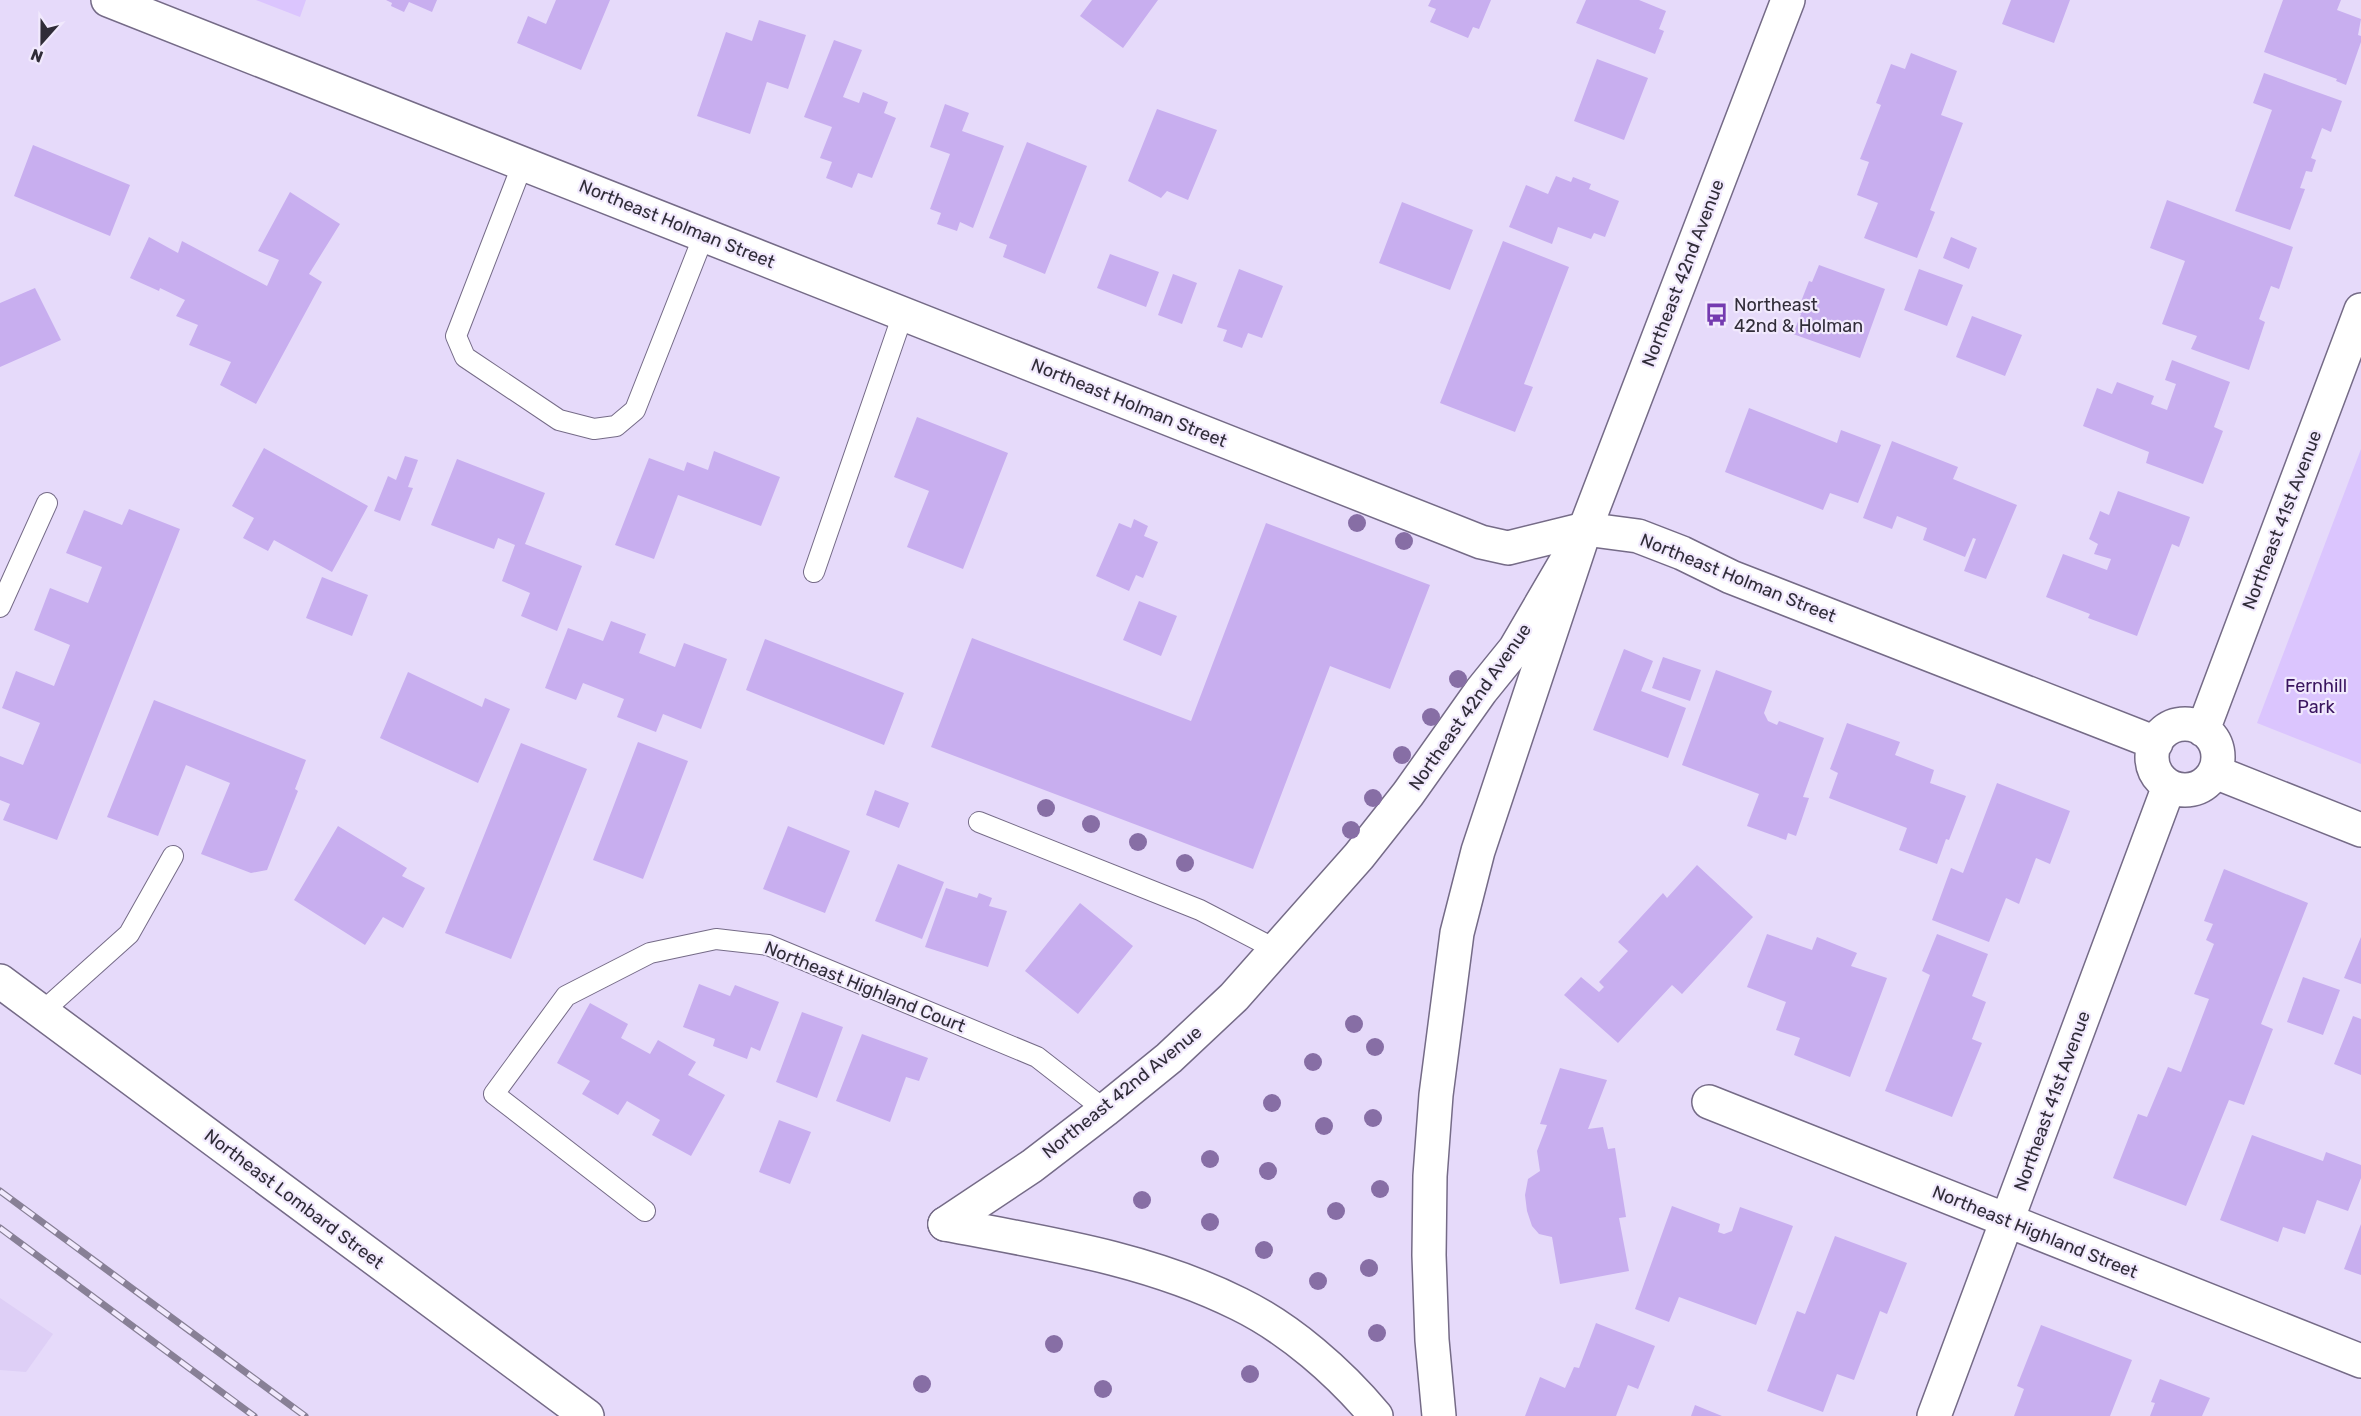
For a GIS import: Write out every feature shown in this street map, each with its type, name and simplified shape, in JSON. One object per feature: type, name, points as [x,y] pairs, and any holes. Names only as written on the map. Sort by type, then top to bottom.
[{"type":"street","name":"Northeast Holman Street","points":[[108,0],[1481,542],[1508,548],[1585,529],[1638,536],[1682,553],[1731,577],[2156,743]]},
{"type":"street","name":"Northeast 42nd Avenue","points":[[1376,1416],[1332,1371],[1289,1335],[1240,1304],[1188,1282],[1131,1263],[1078,1249],[945,1224],[1032,1166],[1105,1110],[1169,1058],[1234,996],[1359,856],[1481,691],[1515,649],[1585,529],[1788,0]]},
{"type":"street","name":"Northeast 41st Avenue","points":[[2202,730],[2361,310]]},
{"type":"street","points":[[1439,1416],[1431,1330],[1430,1176],[1436,1095],[1457,933],[1478,851],[1585,529]]},
{"type":"street","points":[[2177,725],[2190,725],[2202,730],[2211,737],[2217,747],[2218,760],[2215,772],[2208,782],[2193,789],[2181,790],[2169,786],[2162,781],[2154,767],[2152,759],[2156,743],[2166,731],[2177,725]]},
{"type":"street","points":[[2215,772],[2361,830]]},
{"type":"street","name":"Northeast 41st Avenue","points":[[1934,1416],[2169,786]]},
{"type":"street","name":"Northeast Lombard Street","points":[[0,981],[587,1416]]},
{"type":"street","name":"Northeast Highland Street","points":[[1709,1102],[2361,1361]]},
{"type":"lane","points":[[523,163],[456,336],[465,357],[559,420],[594,429],[616,426],[635,410],[704,235]]},
{"type":"lane","points":[[814,572],[903,314]]},
{"type":"lane","points":[[0,608],[47,503]]},
{"type":"lane","points":[[979,822],[1200,910],[1277,950]]},
{"type":"lane","points":[[42,1012],[129,934],[173,856]]},
{"type":"lane","name":"Northeast Highland Court","points":[[645,1211],[494,1094],[566,996],[650,953],[716,939],[768,945],[1037,1057],[1105,1110]]},
{"type":"shaded area","points":[[0,1298],[53,1334],[26,1372],[0,1370]]},
{"type":"green space","points":[[256,0],[306,0],[300,17]]},
{"type":"green space","name":"Fernhill Park","points":[[2361,449],[2361,764],[2257,723]]},
{"type":"building","points":[[386,0],[437,0],[432,12],[409,2],[404,12],[391,6],[392,3]]},
{"type":"building","points":[[556,0],[610,0],[581,70],[517,43],[528,16],[546,24]]},
{"type":"building","points":[[1092,0],[1158,0],[1123,48],[1080,16]]},
{"type":"building","points":[[1431,0],[1491,0],[1479,29],[1473,27],[1468,38],[1430,22],[1436,9],[1428,6]]},
{"type":"building","points":[[1586,0],[1639,0],[1666,11],[1659,29],[1664,31],[1655,54],[1576,23]]},
{"type":"building","points":[[2011,0],[2070,0],[2054,43],[2002,24]]},
{"type":"building","points":[[2283,0],[2341,0],[2337,10],[2361,19],[2358,35],[2361,36],[2361,42],[2346,85],[2336,81],[2337,79],[2264,52]]},
{"type":"building","points":[[759,20],[806,35],[788,89],[767,82],[750,134],[697,116],[726,32],[752,41]]},
{"type":"building","points":[[834,40],[862,50],[843,97],[859,103],[863,92],[888,102],[884,113],[896,118],[872,178],[858,173],[852,188],[826,178],[832,162],[820,158],[832,127],[804,117]]},
{"type":"building","points":[[1911,53],[1957,71],[1941,115],[1963,123],[1930,210],[1935,212],[1917,258],[1864,238],[1878,203],[1857,195],[1869,162],[1860,159],[1881,105],[1876,103],[1891,64],[1905,69]]},
{"type":"building","points":[[1597,59],[1648,78],[1624,140],[1574,121]]},
{"type":"building","points":[[2264,73],[2342,101],[2331,132],[2322,128],[2311,158],[2316,160],[2312,172],[2306,171],[2300,188],[2305,189],[2290,230],[2235,211],[2272,110],[2253,103]]},
{"type":"building","points":[[945,104],[969,113],[962,131],[1004,146],[973,228],[960,222],[957,231],[937,224],[941,213],[930,209],[950,154],[930,147]]},
{"type":"building","points":[[1157,109],[1217,130],[1188,200],[1167,191],[1161,198],[1128,181]]},
{"type":"building","points":[[1027,142],[1087,166],[1045,274],[1003,257],[1007,245],[989,238]]},
{"type":"building","points":[[33,145],[130,185],[110,236],[14,196]]},
{"type":"building","points":[[1556,176],[1571,182],[1573,177],[1591,184],[1589,189],[1619,201],[1605,237],[1594,233],[1591,239],[1558,227],[1552,244],[1509,227],[1526,185],[1548,194]]},
{"type":"building","points":[[290,192],[340,224],[309,274],[322,282],[256,404],[220,385],[231,362],[189,345],[198,325],[176,316],[185,300],[160,288],[159,291],[130,278],[149,237],[178,253],[182,241],[267,286],[279,260],[258,251]]},
{"type":"building","points":[[2167,200],[2293,247],[2279,289],[2271,286],[2259,319],[2265,322],[2249,370],[2191,349],[2197,336],[2162,324],[2185,261],[2150,248]]},
{"type":"building","points":[[1402,202],[1473,230],[1450,290],[1379,263]]},
{"type":"building","points":[[1951,237],[1977,248],[1969,269],[1943,258]]},
{"type":"building","points":[[1503,241],[1569,267],[1524,384],[1533,387],[1515,432],[1440,403]]},
{"type":"building","points":[[1110,254],[1159,272],[1146,307],[1097,288]]},
{"type":"building","points":[[1819,265],[1885,289],[1860,358],[1793,334],[1801,314],[1797,312],[1809,281],[1812,282]]},
{"type":"building","points":[[1239,269],[1283,286],[1262,338],[1248,333],[1242,348],[1223,341],[1227,330],[1217,327]]},
{"type":"building","points":[[1919,269],[1963,285],[1947,326],[1904,310]]},
{"type":"building","points":[[1173,274],[1197,283],[1182,324],[1158,315]]},
{"type":"building","points":[[35,288],[61,340],[0,367],[0,303]]},
{"type":"building","points":[[1972,316],[2022,335],[2005,376],[1956,357]]},
{"type":"building","points":[[2172,360],[2230,382],[2214,427],[2223,431],[2203,484],[2146,463],[2149,452],[2083,426],[2097,388],[2112,394],[2117,382],[2154,396],[2151,404],[2167,410],[2176,384],[2165,380]]},
{"type":"building","points":[[1749,408],[1837,443],[1841,430],[1881,445],[1858,503],[1830,493],[1823,510],[1725,472]]},
{"type":"building","points":[[917,417],[1008,453],[963,569],[907,547],[929,491],[894,477]]},
{"type":"building","points":[[1892,441],[1958,467],[1953,479],[2017,505],[1986,579],[1964,571],[1976,539],[1973,538],[1965,557],[1923,540],[1927,528],[1897,516],[1892,529],[1863,518]]},
{"type":"building","points":[[264,448],[368,506],[332,572],[274,540],[268,551],[243,538],[254,518],[232,506]]},
{"type":"building","points":[[714,451],[780,477],[761,526],[678,495],[654,559],[615,545],[649,458],[684,471],[687,462],[708,470]]},
{"type":"building","points":[[405,456],[418,460],[408,487],[413,488],[400,521],[374,511],[388,476],[396,480]]},
{"type":"building","points":[[457,459],[545,493],[525,544],[582,566],[557,631],[521,616],[530,593],[502,581],[515,545],[498,538],[494,549],[431,525]]},
{"type":"building","points":[[2118,491],[2190,517],[2179,547],[2172,544],[2137,636],[2088,618],[2090,614],[2046,597],[2063,554],[2107,570],[2111,559],[2094,554],[2098,544],[2089,539],[2100,511],[2109,515]]},
{"type":"building","points":[[129,509],[180,529],[57,840],[3,820],[10,804],[0,800],[0,756],[23,765],[40,723],[2,708],[16,671],[54,686],[70,645],[34,630],[50,588],[88,603],[102,567],[66,553],[84,510],[122,525]]},
{"type":"building","points":[[1134,519],[1148,526],[1144,536],[1158,542],[1143,578],[1136,575],[1129,591],[1096,576],[1119,523],[1131,528]]},
{"type":"building","points":[[1266,523],[1430,585],[1390,689],[1330,666],[1253,869],[931,747],[972,638],[1191,721]]},
{"type":"building","points":[[322,577],[368,595],[352,636],[306,618]]},
{"type":"building","points":[[1139,601],[1177,616],[1161,656],[1123,640]]},
{"type":"building","points":[[611,621],[646,634],[639,653],[675,667],[684,643],[727,659],[701,729],[663,714],[656,732],[617,717],[624,699],[583,683],[576,700],[545,688],[568,628],[603,641]]},
{"type":"building","points":[[765,639],[904,693],[884,745],[746,690]]},
{"type":"building","points":[[1624,649],[1653,661],[1641,691],[1686,708],[1668,758],[1593,730]]},
{"type":"building","points":[[1663,657],[1701,670],[1690,701],[1652,688]]},
{"type":"building","points":[[1716,670],[1772,691],[1764,713],[1768,721],[1777,725],[1779,721],[1824,738],[1803,797],[1809,798],[1796,836],[1788,833],[1786,840],[1747,826],[1759,794],[1682,765]]},
{"type":"building","points":[[408,672],[482,707],[485,698],[510,709],[478,783],[380,738]]},
{"type":"building","points":[[154,700],[306,760],[295,789],[298,791],[267,870],[251,873],[201,854],[230,783],[186,765],[158,836],[107,817]]},
{"type":"building","points":[[1847,723],[1900,742],[1895,755],[1934,770],[1930,783],[1966,796],[1937,864],[1899,850],[1907,828],[1829,798],[1838,773],[1830,769]]},
{"type":"building","points":[[638,742],[688,761],[643,879],[593,860]]},
{"type":"building","points":[[521,743],[587,769],[511,959],[445,933]]},
{"type":"building","points":[[1997,783],[2070,811],[2050,864],[2036,858],[2019,904],[2006,898],[1989,942],[1932,920],[1951,868],[1963,873]]},
{"type":"building","points":[[875,790],[909,803],[899,828],[866,815]]},
{"type":"building","points":[[338,826],[407,868],[402,876],[425,888],[403,928],[383,917],[365,945],[294,900]]},
{"type":"building","points":[[788,826],[850,851],[825,913],[763,889]]},
{"type":"building","points":[[898,864],[944,882],[922,939],[875,921]]},
{"type":"building","points":[[1697,865],[1753,917],[1682,994],[1672,985],[1618,1043],[1564,995],[1581,977],[1599,992],[1604,987],[1599,982],[1628,951],[1618,942],[1663,893],[1667,898]]},
{"type":"building","points":[[2224,869],[2308,903],[2261,1024],[2273,1029],[2244,1105],[2229,1100],[2186,1206],[2113,1178],[2138,1114],[2147,1117],[2168,1067],[2181,1072],[2209,999],[2194,994],[2214,944],[2206,940],[2213,924],[2204,921]]},
{"type":"building","points":[[946,888],[977,898],[979,893],[992,898],[989,906],[1007,911],[988,967],[925,947]]},
{"type":"building","points":[[1080,903],[1133,946],[1078,1014],[1025,971]]},
{"type":"building","points":[[1767,934],[1812,950],[1817,937],[1857,953],[1851,966],[1887,978],[1850,1077],[1794,1055],[1800,1038],[1776,1030],[1786,1002],[1747,987]]},
{"type":"building","points":[[1937,934],[1988,954],[1972,996],[1986,1002],[1972,1039],[1982,1043],[1952,1117],[1885,1091],[1930,975],[1922,971]]},
{"type":"building","points":[[2361,937],[2361,984],[2344,978]]},
{"type":"building","points":[[2303,977],[2340,990],[2323,1035],[2287,1022]]},
{"type":"building","points":[[699,984],[730,996],[735,985],[779,1002],[760,1051],[751,1047],[747,1059],[713,1046],[715,1039],[683,1027]]},
{"type":"building","points":[[590,1003],[628,1024],[621,1038],[650,1054],[658,1040],[696,1062],[688,1075],[725,1095],[691,1156],[652,1135],[660,1120],[627,1101],[618,1115],[582,1094],[590,1081],[557,1063]]},
{"type":"building","points":[[802,1012],[843,1027],[817,1098],[776,1082]]},
{"type":"building","points":[[2353,1016],[2361,1019],[2361,1075],[2334,1064]]},
{"type":"building","points":[[862,1034],[928,1058],[919,1081],[906,1077],[890,1122],[836,1101]]},
{"type":"building","points":[[1560,1068],[1607,1080],[1588,1129],[1603,1127],[1608,1149],[1615,1148],[1626,1217],[1619,1218],[1629,1271],[1560,1284],[1552,1237],[1539,1234],[1532,1226],[1525,1195],[1528,1179],[1540,1171],[1537,1151],[1547,1125],[1540,1124]]},
{"type":"building","points":[[779,1120],[811,1132],[790,1184],[759,1172]]},
{"type":"building","points":[[2252,1135],[2323,1161],[2326,1152],[2361,1165],[2361,1178],[2348,1211],[2317,1200],[2305,1234],[2283,1227],[2278,1242],[2220,1220]]},
{"type":"building","points":[[1672,1206],[1720,1224],[1718,1232],[1724,1234],[1732,1231],[1740,1207],[1793,1226],[1756,1325],[1679,1297],[1669,1322],[1635,1309]]},
{"type":"building","points":[[2361,1224],[2361,1275],[2344,1269]]},
{"type":"building","points":[[1835,1236],[1907,1263],[1887,1314],[1880,1311],[1854,1380],[1837,1374],[1823,1412],[1767,1391],[1797,1311],[1805,1314]]},
{"type":"building","points":[[1596,1323],[1655,1346],[1638,1389],[1628,1385],[1616,1416],[1525,1416],[1540,1377],[1565,1388],[1574,1367],[1579,1368]]},
{"type":"building","points":[[2041,1325],[2132,1360],[2110,1416],[2014,1416],[2024,1389],[2017,1386]]},
{"type":"building","points":[[2160,1379],[2210,1398],[2202,1416],[2150,1416],[2155,1403],[2151,1402]]},
{"type":"building","points":[[1695,1405],[1722,1416],[1691,1416]]},
{"type":"railway","points":[[0,1191],[305,1416]]},
{"type":"railway","points":[[0,1228],[254,1416]]},
{"type":"place","name":"Northeast 42nd & Holman","points":[[1716,315]]}]
